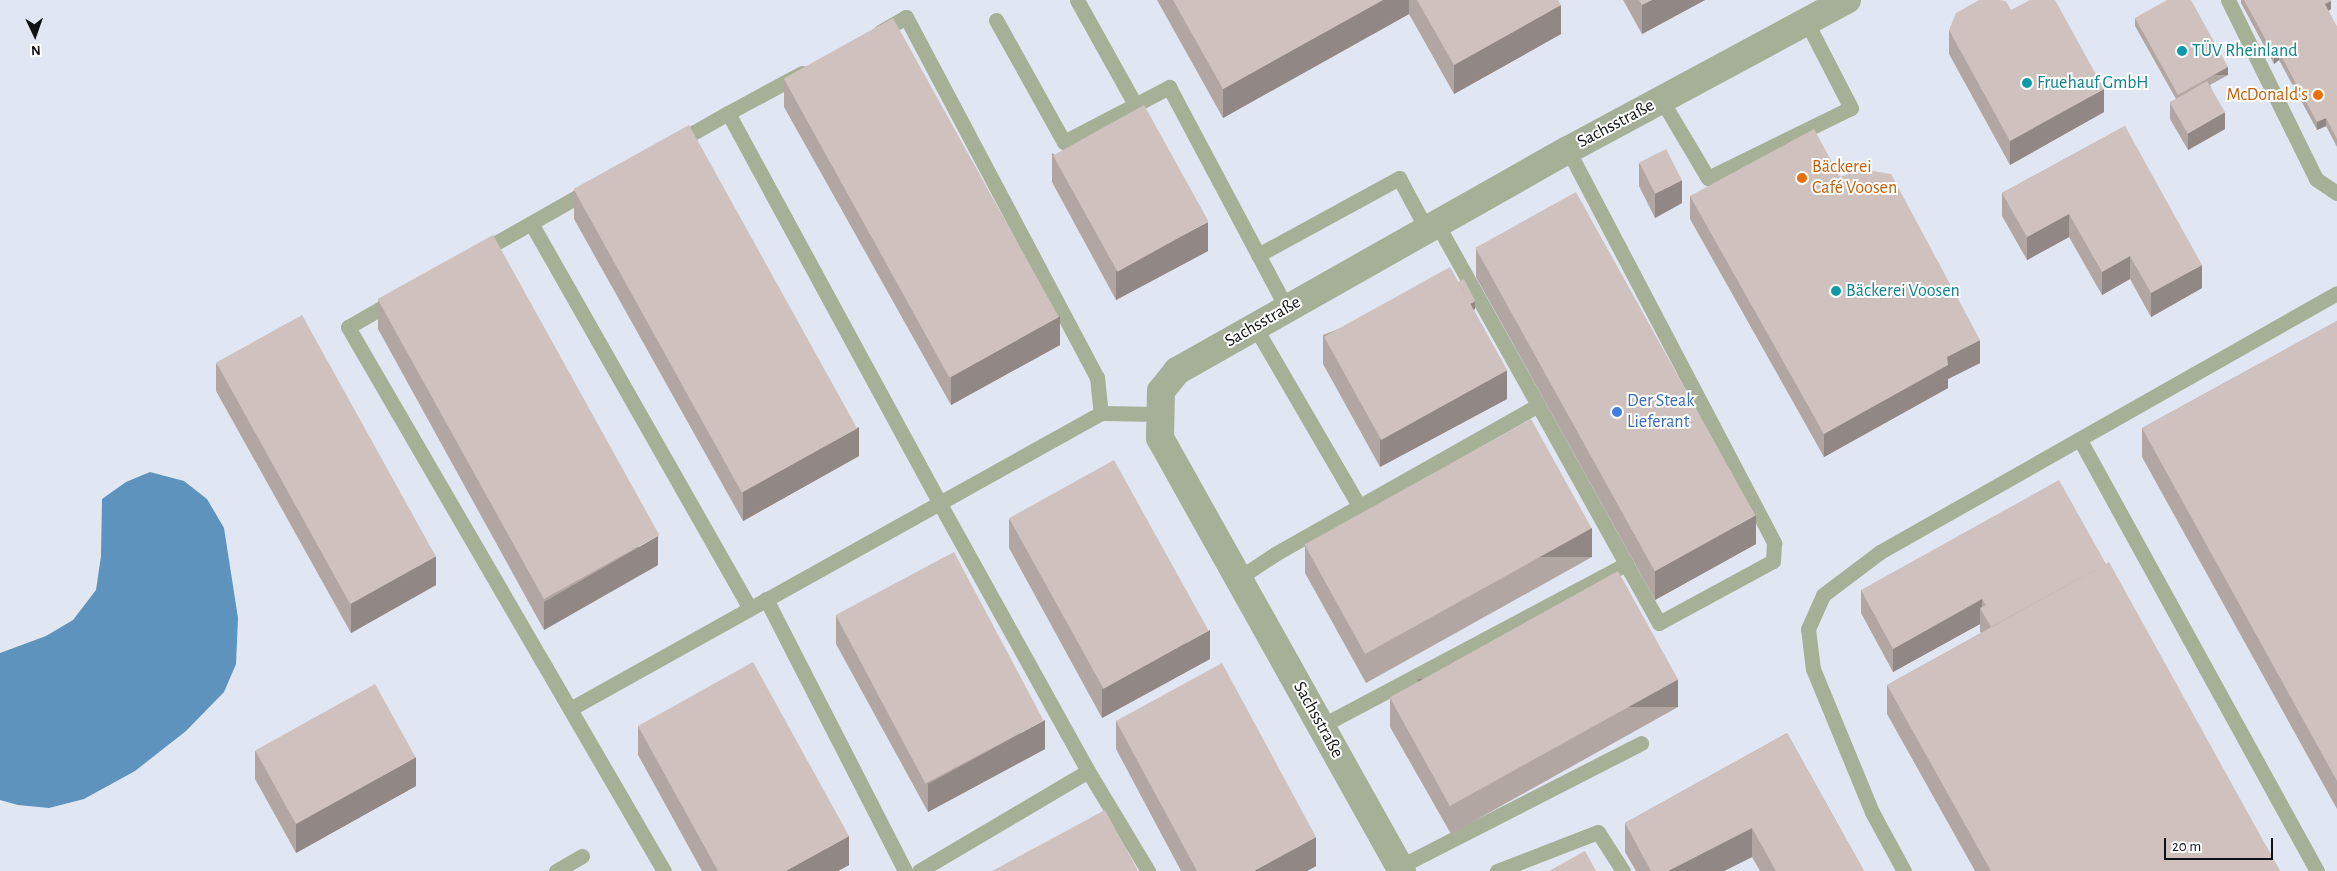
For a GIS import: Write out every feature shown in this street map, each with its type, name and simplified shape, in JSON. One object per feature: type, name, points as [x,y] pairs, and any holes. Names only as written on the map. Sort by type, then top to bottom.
[{"type":"street","name":"Sachsstraße","points":[[1400,869],[1160,438],[1159,414],[1161,391],[1177,371],[1568,150],[1847,0]]},
{"type":"lane","points":[[1077,0],[1136,104]]},
{"type":"lane","points":[[2228,0],[2316,179],[2337,194]]},
{"type":"lane","points":[[864,40],[906,17],[1097,377],[1101,413]]},
{"type":"lane","points":[[996,20],[1064,142],[1168,87],[1286,309]]},
{"type":"lane","points":[[1662,100],[1708,178],[1851,108],[1806,21]]},
{"type":"lane","points":[[660,151],[813,67]]},
{"type":"lane","points":[[728,113],[940,504],[1088,771],[1148,871]]},
{"type":"lane","points":[[1258,255],[1399,178],[1432,226],[1538,405],[1659,623],[1773,561],[1774,543],[1568,150]]},
{"type":"lane","points":[[464,260],[608,180]]},
{"type":"lane","points":[[531,223],[750,608]]},
{"type":"lane","points":[[1904,871],[1872,812],[1813,669],[1808,629],[1823,595],[1880,552],[2337,293]]},
{"type":"lane","points":[[406,294],[348,326],[664,871]]},
{"type":"lane","points":[[1255,327],[1359,506]]},
{"type":"lane","points":[[1238,578],[1359,506],[1538,405]]},
{"type":"lane","points":[[570,708],[1101,413],[1159,414]]},
{"type":"lane","points":[[2080,440],[2317,871]]},
{"type":"lane","points":[[1321,726],[1626,564]]},
{"type":"lane","points":[[766,599],[905,871]]},
{"type":"lane","points":[[1400,869],[1641,743]]},
{"type":"lane","points":[[919,871],[1088,771]]},
{"type":"lane","points":[[1497,871],[1598,832],[1623,871]]},
{"type":"lane","points":[[556,871],[582,856]]},
{"type":"water","points":[[150,472],[184,481],[207,499],[224,528],[238,618],[236,664],[224,692],[186,731],[135,771],[84,799],[49,808],[18,805],[0,800],[0,653],[46,636],[73,620],[96,590],[101,556],[102,499],[126,482]]},
{"type":"building","points":[[1173,0],[1383,0],[1223,89]]},
{"type":"building","points":[[1417,0],[1558,0],[1561,5],[1454,65]]},
{"type":"building","points":[[1639,0],[1652,0],[1642,5]]},
{"type":"building","name":"Fruehauf GmbH","points":[[1979,0],[2006,1],[2011,10],[2030,0],[2055,0],[2104,89],[2010,141],[1949,30],[1956,13]]},
{"type":"building","name":"TÜV Rheinland","points":[[2167,0],[2191,0],[2228,67],[2178,95],[2135,18]]},
{"type":"building","name":"McDonald's","points":[[2244,0],[2331,0],[2325,4],[2337,27],[2337,139],[2326,118],[2317,122],[2279,52],[2274,55]]},
{"type":"building","points":[[893,18],[1059,317],[949,378],[784,79]]},
{"type":"building","points":[[2207,81],[2225,112],[2188,134],[2170,102]]},
{"type":"building","points":[[1144,105],[1208,221],[1118,272],[1053,155]]},
{"type":"building","points":[[689,125],[857,428],[742,492],[574,189]]},
{"type":"building","points":[[2125,126],[2202,265],[2151,293],[2130,256],[2102,272],[2069,214],[2027,237],[2002,193]]},
{"type":"building","name":"Bäckerei Voosen","points":[[1814,129],[1840,177],[1861,169],[1891,174],[1980,340],[1947,357],[1948,365],[1824,434],[1690,196]]},
{"type":"building","points":[[1666,149],[1682,180],[1655,194],[1639,163]]},
{"type":"building","name":"Der Steak Lieferant","points":[[1576,192],[1755,516],[1655,571],[1475,248]]},
{"type":"building","points":[[493,235],[659,535],[544,599],[378,299]]},
{"type":"building","points":[[1450,267],[1507,370],[1381,440],[1324,337]]},
{"type":"building","points":[[1464,279],[1475,301],[1470,304],[1459,282]]},
{"type":"building","points":[[302,315],[436,556],[350,604],[216,363]]},
{"type":"building","points":[[2337,321],[2337,781],[2142,428]]},
{"type":"building","points":[[1531,419],[1592,528],[1365,654],[1304,545]]},
{"type":"building","points":[[1114,460],[1209,631],[1104,689],[1009,518]]},
{"type":"building","points":[[2059,480],[2106,564],[1991,627],[1980,608],[1986,605],[1982,599],[1893,649],[1861,590]]},
{"type":"building","points":[[954,552],[1044,721],[925,784],[836,615]]},
{"type":"building","points":[[2109,562],[2280,871],[1991,871],[1887,685]]},
{"type":"building","points":[[1618,571],[1678,679],[1450,806],[1390,698]]},
{"type":"building","points":[[753,662],[849,836],[786,871],[718,871],[638,726]]},
{"type":"building","points":[[1222,663],[1316,837],[1254,871],[1197,871],[1116,721]]},
{"type":"building","points":[[375,684],[416,757],[296,824],[255,750]]},
{"type":"building","points":[[1787,733],[1864,871],[1776,871],[1752,828],[1668,871],[1651,871],[1625,823]]},
{"type":"building","points":[[1105,810],[1138,871],[992,871]]},
{"type":"building","points":[[1585,851],[1596,871],[1549,871]]},
{"type":"place","name":"TÜV Rheinland","points":[[2182,51]]},
{"type":"place","name":"Fruehauf GmbH","points":[[2027,83]]},
{"type":"place","name":"McDonald's","points":[[2318,95]]},
{"type":"place","name":"Bäckerei Café Voosen","points":[[1802,178]]},
{"type":"place","name":"Bäckerei Voosen","points":[[1836,291]]},
{"type":"place","name":"Der Steak Lieferant","points":[[1617,412]]}]
